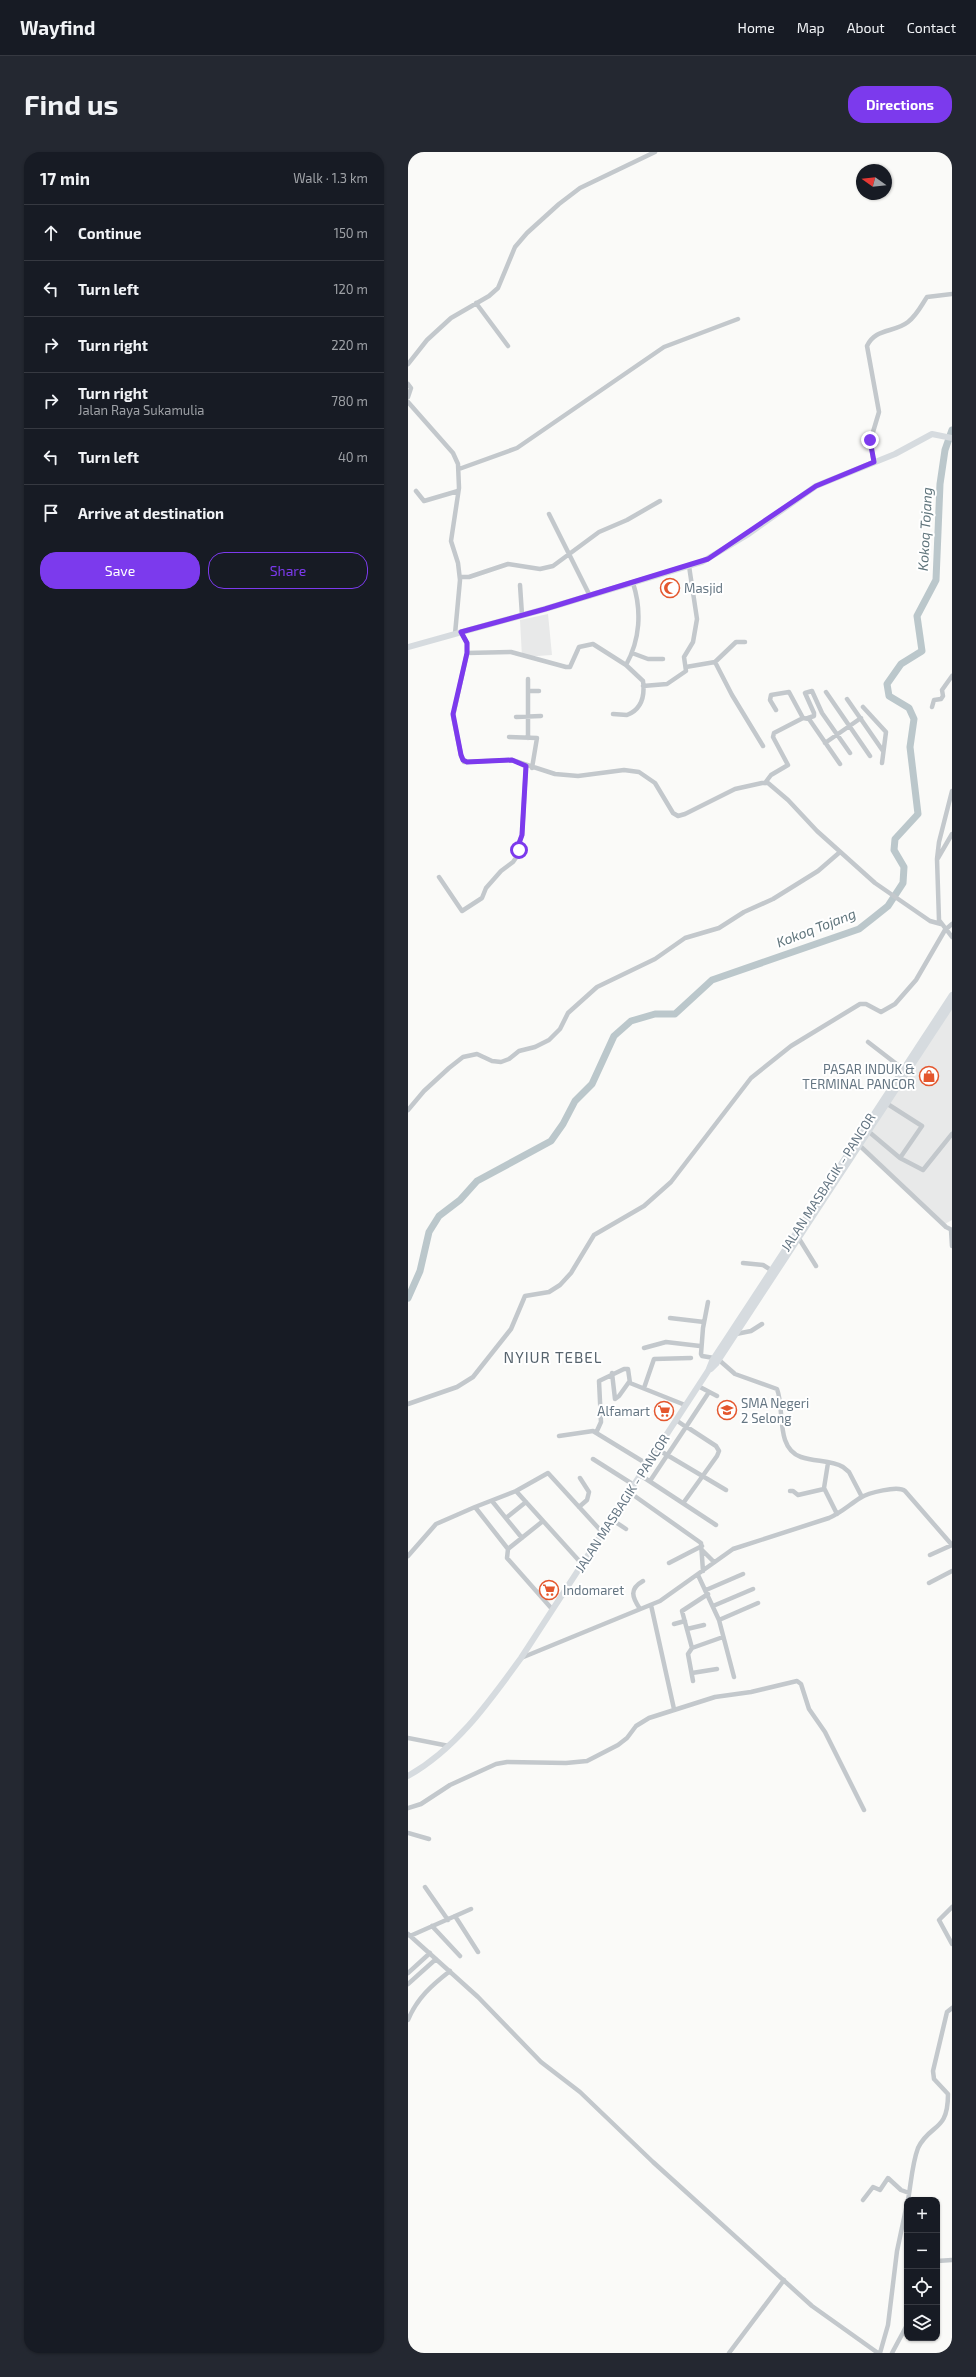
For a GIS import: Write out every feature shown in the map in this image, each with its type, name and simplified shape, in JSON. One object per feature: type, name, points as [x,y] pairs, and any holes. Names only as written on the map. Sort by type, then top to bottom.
[{"type":"main road","points":[[408,647],[590,596],[689,566],[722,551],[816,486],[907,449],[930,435],[942,435],[952,438]]},
{"type":"main road","name":"JALAN MASBAGIK - PANCOR","points":[[717,1359],[952,995]]},
{"type":"main road","name":"JALAN MASBAGIK - PANCOR","points":[[857,1143],[868,1131],[952,1005]]},
{"type":"main road","name":"JALAN MASBAGIK - PANCOR","points":[[408,1776],[427,1765],[449,1746],[491,1699],[521,1658],[685,1405],[736,1334],[773,1271],[798,1237],[810,1214]]},
{"type":"street","points":[[408,364],[429,337],[461,311],[498,288],[510,256],[523,237],[570,194],[655,152]]},
{"type":"street","points":[[874,462],[870,442],[879,412],[867,346],[874,335],[902,327],[909,322],[918,312],[927,297],[952,294]]},
{"type":"street","points":[[476,303],[508,346]]},
{"type":"street","points":[[459,469],[517,448],[664,347],[738,319]]},
{"type":"street","points":[[408,384],[411,388],[408,397]]},
{"type":"street","points":[[408,402],[453,453],[459,469],[458,492],[451,542],[460,578],[455,634]]},
{"type":"street","points":[[416,491],[424,501],[458,492]]},
{"type":"street","points":[[460,578],[469,577],[508,564],[537,569],[553,566],[604,528],[627,520],[660,501]]},
{"type":"street","points":[[549,514],[590,596]]},
{"type":"street","points":[[643,686],[667,684],[686,672],[684,657],[693,642],[697,619],[689,566]]},
{"type":"street","points":[[626,665],[636,642],[638,614],[633,583]]},
{"type":"street","points":[[520,586],[522,615]]},
{"type":"street","points":[[461,632],[467,643],[467,653],[453,714],[462,759],[467,762],[512,760],[532,768],[555,774],[578,776],[624,770],[639,772],[655,783],[673,813],[678,816],[685,814],[732,790],[765,783],[771,775],[788,765],[773,737],[774,733],[805,718],[814,716],[805,693],[812,691],[822,713],[850,753]]},
{"type":"street","points":[[686,667],[715,662],[736,642],[745,642]]},
{"type":"street","points":[[467,653],[511,652],[570,667],[579,647],[592,644],[626,665],[642,680],[642,702],[638,708],[627,715],[613,714]]},
{"type":"street","points":[[632,653],[648,658],[663,660]]},
{"type":"street","points":[[715,662],[732,695],[763,746]]},
{"type":"street","points":[[932,707],[934,700],[941,699],[944,696],[942,690],[952,676]]},
{"type":"street","points":[[528,679],[528,738]]},
{"type":"street","points":[[528,691],[539,691]]},
{"type":"street","points":[[776,710],[770,700],[771,695],[789,692],[805,718],[840,764]]},
{"type":"street","points":[[826,692],[870,756]]},
{"type":"street","points":[[847,699],[883,752]]},
{"type":"street","points":[[864,707],[886,732],[882,763]]},
{"type":"street","points":[[516,717],[542,716]]},
{"type":"street","points":[[825,743],[861,718]]},
{"type":"street","points":[[510,737],[538,739],[532,768]]},
{"type":"street","points":[[439,877],[462,911],[482,898],[486,888],[501,871],[513,862],[520,852],[518,846],[522,835],[526,766]]},
{"type":"street","points":[[765,783],[785,797],[840,852],[888,891],[930,921],[941,924]]},
{"type":"street","points":[[952,791],[939,842],[937,859],[938,916],[941,924],[952,937]]},
{"type":"street","points":[[937,859],[951,840],[952,834]]},
{"type":"street","points":[[408,1110],[424,1091],[464,1057],[476,1054],[492,1061],[501,1062],[509,1059],[519,1050],[549,1040],[560,1029],[568,1014],[597,987],[655,959],[685,938],[719,928],[744,912],[773,899],[818,871],[840,852]]},
{"type":"street","points":[[408,1404],[457,1387],[473,1377],[511,1329],[525,1296],[549,1292],[560,1285],[571,1273],[594,1235],[644,1206],[671,1182],[746,1082],[791,1046],[860,1004],[866,1004],[880,1012],[890,1009],[920,975],[945,930],[952,924]]},
{"type":"street","points":[[868,1042],[903,1069]]},
{"type":"street","points":[[886,1103],[922,1126],[900,1158]]},
{"type":"street","points":[[868,1131],[900,1158],[923,1170],[951,1137]]},
{"type":"street","points":[[857,1143],[951,1230],[952,1246]]},
{"type":"street","points":[[798,1237],[816,1266]]},
{"type":"street","points":[[743,1262],[763,1265],[773,1271]]},
{"type":"street","points":[[708,1302],[700,1346],[702,1356],[717,1359],[735,1374],[777,1389],[782,1411],[781,1431],[790,1448],[802,1458],[828,1463],[846,1469],[862,1497]]},
{"type":"street","points":[[670,1318],[704,1322]]},
{"type":"street","points":[[736,1334],[751,1331],[762,1324]]},
{"type":"street","points":[[644,1348],[666,1342],[700,1346]]},
{"type":"street","points":[[644,1388],[654,1359],[691,1358]]},
{"type":"street","points":[[596,1433],[601,1422],[599,1380],[612,1373],[627,1369],[629,1382],[615,1399],[612,1373]]},
{"type":"street","points":[[629,1382],[685,1405]]},
{"type":"street","points":[[698,1386],[717,1396]]},
{"type":"street","points":[[650,1481],[709,1392]]},
{"type":"street","points":[[676,1420],[718,1448],[717,1456],[684,1502]]},
{"type":"street","points":[[559,1436],[591,1431],[647,1464]]},
{"type":"street","points":[[657,1449],[726,1490]]},
{"type":"street","points":[[593,1459],[634,1485]]},
{"type":"street","points":[[828,1463],[824,1489],[837,1514]]},
{"type":"street","points":[[408,1556],[436,1524],[475,1507],[516,1492],[548,1473],[602,1532]]},
{"type":"street","points":[[640,1475],[684,1502],[716,1525]]},
{"type":"street","points":[[579,1507],[588,1500],[589,1492],[580,1478]]},
{"type":"street","points":[[521,1658],[651,1605],[667,1597],[737,1547],[837,1514],[862,1497],[896,1487],[903,1489],[952,1545],[930,1555]]},
{"type":"street","points":[[790,1491],[793,1491],[798,1495],[824,1489]]},
{"type":"street","points":[[516,1492],[582,1564]]},
{"type":"street","points":[[628,1492],[696,1538],[702,1546],[703,1571]]},
{"type":"street","points":[[492,1501],[522,1538]]},
{"type":"street","points":[[506,1518],[526,1502]]},
{"type":"street","points":[[475,1507],[508,1549],[507,1558],[552,1609]]},
{"type":"street","points":[[611,1519],[626,1529]]},
{"type":"street","points":[[508,1549],[543,1520]]},
{"type":"street","points":[[669,1562],[702,1546]]},
{"type":"street","points":[[702,1551],[714,1562]]},
{"type":"street","points":[[929,1583],[952,1571]]},
{"type":"street","points":[[692,1648],[683,1610],[707,1592],[743,1574]]},
{"type":"street","points":[[698,1575],[719,1620],[734,1677]]},
{"type":"street","points":[[640,1609],[633,1598],[633,1590],[635,1586],[642,1582]]},
{"type":"street","points":[[713,1606],[753,1589]]},
{"type":"street","points":[[719,1620],[758,1603]]},
{"type":"street","points":[[651,1605],[674,1709]]},
{"type":"street","points":[[674,1624],[685,1621]]},
{"type":"street","points":[[687,1629],[704,1625]]},
{"type":"street","points":[[693,1681],[688,1654],[692,1648],[723,1637]]},
{"type":"street","points":[[692,1673],[718,1668]]},
{"type":"street","points":[[408,1808],[422,1804],[450,1785],[496,1764],[507,1762],[566,1763],[593,1758],[623,1742],[638,1724],[674,1709],[726,1695],[799,1682],[809,1709],[825,1732],[864,1810]]},
{"type":"street","points":[[408,1738],[449,1746]]},
{"type":"street","points":[[408,1833],[429,1839]]},
{"type":"street","points":[[425,1887],[448,1920]]},
{"type":"street","points":[[952,1907],[939,1920],[952,1944]]},
{"type":"street","points":[[471,1909],[448,1920],[409,1935],[450,1972],[541,2062],[580,2092],[653,2162],[822,2314],[879,2353],[888,2325],[897,2250],[904,2232]]},
{"type":"street","points":[[455,1916],[478,1952]]},
{"type":"street","points":[[432,1926],[460,1956]]},
{"type":"street","points":[[408,1973],[430,1953]]},
{"type":"street","points":[[408,1984],[436,1959]]},
{"type":"street","points":[[408,2019],[416,2004],[427,1989],[450,1972]]},
{"type":"street","points":[[908,2197],[918,2150],[943,2121],[947,2110],[948,2094],[934,2079],[933,2070],[947,2012],[952,2008]]},
{"type":"street","points":[[863,2200],[873,2187],[878,2190],[881,2189],[888,2178],[901,2190],[909,2193]]},
{"type":"street","points":[[940,2261],[952,2260]]},
{"type":"street","points":[[729,2353],[784,2280]]},
{"type":"street","points":[[892,2353],[904,2331]]},
{"type":"shaded area","points":[[548,614],[552,655],[522,657],[520,620]]},
{"type":"shaded area","name":"PASAR INDUK & TERMINAL PANCOR","points":[[952,1007],[952,1220],[945,1224],[860,1145]]},
{"type":"waterway","name":"Kokoq Tojang","points":[[408,1298],[420,1271],[429,1232],[439,1216],[460,1200],[477,1181],[551,1141],[563,1124],[575,1101],[592,1084],[614,1036],[631,1021],[655,1014],[675,1014],[712,980],[859,929],[888,906],[903,883],[904,867],[894,850],[895,839],[918,814],[910,747],[914,719],[909,708],[889,696],[887,684],[901,664],[922,651],[917,616],[936,580],[940,484],[945,450],[952,430]]},
{"type":"place","name":"Masjid","points":[[670,588]]},
{"type":"place","name":"PASAR INDUK & TERMINAL PANCOR","points":[[929,1076]]},
{"type":"place","name":"SMA Negeri 2 Selong","points":[[727,1410]]},
{"type":"place","name":"Alfamart","points":[[664,1411]]},
{"type":"place","name":"Indomaret","points":[[549,1590]]},
{"type":"district","name":"NYIUR TEBEL","points":[[553,1358]]},
{"type":"route","points":[[519,850],[518,846],[522,835],[526,766],[518,761],[512,760],[464,762],[462,759],[452,716],[467,653],[467,643],[461,632],[623,586],[694,565],[708,559],[747,535],[816,486],[874,462],[870,450],[870,440]]}]
